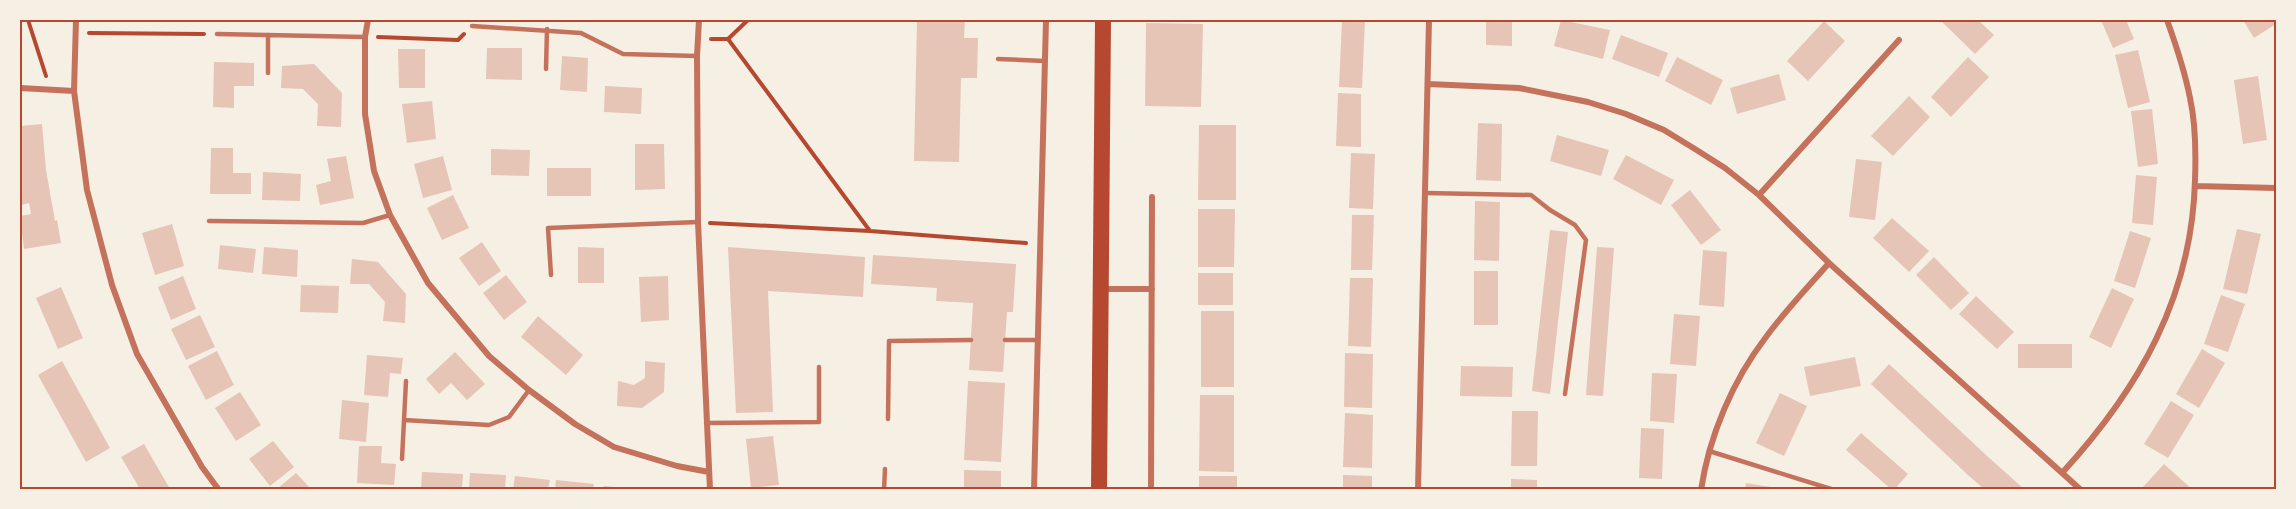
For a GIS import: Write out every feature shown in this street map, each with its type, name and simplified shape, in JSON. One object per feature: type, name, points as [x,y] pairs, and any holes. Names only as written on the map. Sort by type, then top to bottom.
[{"type":"highway","points":[[1098,489],[1103,20]]},
{"type":"street","points":[[76,20],[74,91],[87,190],[112,285],[137,354],[202,467],[219,489]]},
{"type":"street","points":[[368,20],[365,37],[364,114],[374,171],[390,215],[428,283],[489,356],[529,390],[575,424],[614,447],[677,466],[709,472]]},
{"type":"street","points":[[699,20],[697,56],[698,222],[710,489]]},
{"type":"street","points":[[1034,489],[1046,20]]},
{"type":"street","points":[[1418,489],[1429,20]]},
{"type":"street","points":[[2062,473],[2114,410],[2135,380],[2170,310],[2183,268],[2192,225],[2196,146],[2191,99],[2167,20]]},
{"type":"street","points":[[1760,195],[1899,40]]},
{"type":"street","points":[[1428,84],[1519,88],[1588,102],[1626,114],[1664,130],[1695,148],[1760,195],[1829,263],[2081,489]]},
{"type":"street","points":[[20,88],[74,91]]},
{"type":"street","points":[[2195,186],[2277,188]]},
{"type":"street","points":[[1151,489],[1152,197]]},
{"type":"street","points":[[1701,489],[1709,451],[1722,415],[1743,373],[1765,338],[1829,263]]},
{"type":"street","points":[[1100,289],[1152,289]]},
{"type":"lane","points":[[472,26],[547,29],[581,33],[623,54],[697,56]]},
{"type":"lane","points":[[546,69],[547,29]]},
{"type":"lane","points":[[217,34],[365,37]]},
{"type":"lane","points":[[268,35],[268,73]]},
{"type":"lane","points":[[998,59],[1045,61]]},
{"type":"lane","points":[[1425,193],[1531,195],[1575,225],[1586,240],[1565,394]]},
{"type":"lane","points":[[208,221],[363,223],[390,215]]},
{"type":"lane","points":[[551,275],[548,228],[698,222]]},
{"type":"lane","points":[[888,419],[889,341],[971,340]]},
{"type":"lane","points":[[1005,340],[1038,340]]},
{"type":"lane","points":[[706,423],[819,422],[819,367]]},
{"type":"lane","points":[[402,459],[406,381]]},
{"type":"lane","points":[[405,420],[489,425],[509,417],[529,390]]},
{"type":"lane","points":[[1709,451],[1831,489]]},
{"type":"lane","points":[[884,489],[885,469]]},
{"type":"path","points":[[28,20],[50,89]]},
{"type":"path","points":[[748,20],[728,39],[870,231]]},
{"type":"path","points":[[365,37],[458,40],[472,26]]},
{"type":"path","points":[[76,33],[217,34]]},
{"type":"path","points":[[698,222],[870,231],[1040,244]]},
{"type":"building","points":[[917,20],[965,20],[964,38],[978,38],[977,78],[961,78],[959,162],[914,161]]},
{"type":"building","points":[[1342,20],[1365,20],[1362,88],[1339,87]]},
{"type":"building","points":[[1486,20],[1512,20],[1512,46],[1486,45]]},
{"type":"building","points":[[1561,20],[1610,30],[1603,59],[1554,46]]},
{"type":"building","points":[[1940,20],[1978,20],[1994,35],[1975,54]]},
{"type":"building","points":[[2101,20],[2126,20],[2134,39],[2113,48]]},
{"type":"building","points":[[2243,20],[2276,20],[2276,24],[2254,38]]},
{"type":"building","points":[[1824,21],[1845,41],[1808,81],[1787,61]]},
{"type":"building","points":[[1146,23],[1203,24],[1201,107],[1145,106]]},
{"type":"building","points":[[1621,35],[1668,53],[1659,77],[1612,59]]},
{"type":"building","points":[[487,48],[522,48],[522,80],[486,79]]},
{"type":"building","points":[[398,49],[425,49],[425,88],[399,88]]},
{"type":"building","points":[[2138,50],[2150,102],[2128,108],[2115,55]]},
{"type":"building","points":[[562,56],[588,58],[587,92],[560,90]]},
{"type":"building","points":[[1677,57],[1723,80],[1711,105],[1665,81]]},
{"type":"building","points":[[1968,57],[1989,77],[1951,117],[1931,97]]},
{"type":"building","points":[[214,62],[254,63],[254,86],[234,86],[234,108],[213,107]]},
{"type":"building","points":[[314,64],[342,93],[341,127],[317,126],[318,104],[303,89],[281,88],[282,66]]},
{"type":"building","points":[[1779,74],[1786,100],[1737,114],[1730,88]]},
{"type":"building","points":[[2258,76],[2267,140],[2243,144],[2234,80]]},
{"type":"building","points":[[605,86],[642,88],[641,114],[604,112]]},
{"type":"building","points":[[1338,93],[1361,94],[1361,147],[1336,146]]},
{"type":"building","points":[[1909,96],[1930,117],[1893,156],[1871,136]]},
{"type":"building","points":[[432,101],[436,139],[407,143],[402,104]]},
{"type":"building","points":[[2152,109],[2158,164],[2138,167],[2131,111]]},
{"type":"building","points":[[1478,123],[1502,124],[1501,181],[1476,180]]},
{"type":"building","points":[[42,124],[46,170],[61,243],[24,249],[20,216],[31,214],[29,203],[20,205],[20,126]]},
{"type":"building","points":[[1199,125],[1236,125],[1236,200],[1198,200]]},
{"type":"building","points":[[1557,135],[1609,150],[1601,176],[1550,161]]},
{"type":"building","points":[[635,144],[664,144],[665,189],[635,190]]},
{"type":"building","points":[[211,148],[233,148],[233,173],[251,173],[251,194],[210,194]]},
{"type":"building","points":[[491,149],[530,150],[529,176],[491,175]]},
{"type":"building","points":[[1351,153],[1375,154],[1373,209],[1349,208]]},
{"type":"building","points":[[1626,155],[1674,180],[1661,205],[1613,179]]},
{"type":"building","points":[[346,156],[354,198],[320,205],[316,185],[331,181],[327,159]]},
{"type":"building","points":[[443,156],[452,190],[423,198],[414,164]]},
{"type":"building","points":[[1856,159],[1882,162],[1875,220],[1849,217]]},
{"type":"building","points":[[547,168],[591,168],[591,196],[547,196]]},
{"type":"building","points":[[263,172],[301,174],[300,201],[262,200]]},
{"type":"building","points":[[2136,175],[2157,177],[2153,225],[2132,223]]},
{"type":"building","points":[[1690,190],[1721,230],[1701,245],[1671,205]]},
{"type":"building","points":[[453,195],[469,228],[442,240],[427,208]]},
{"type":"building","points":[[1475,201],[1500,202],[1499,261],[1474,260]]},
{"type":"building","points":[[1198,209],[1235,209],[1234,267],[1198,267]]},
{"type":"building","points":[[1352,215],[1374,215],[1372,270],[1351,270]]},
{"type":"building","points":[[1892,218],[1929,251],[1909,272],[1873,238]]},
{"type":"building","points":[[172,224],[184,266],[155,275],[142,233]]},
{"type":"building","points":[[2237,229],[2261,234],[2247,294],[2223,289]]},
{"type":"building","points":[[1550,230],[1568,232],[1550,394],[1532,391]]},
{"type":"building","points":[[2130,231],[2151,238],[2135,288],[2114,281]]},
{"type":"building","points":[[482,242],[501,271],[479,286],[459,258]]},
{"type":"building","points":[[220,245],[256,249],[253,273],[218,269]]},
{"type":"building","points":[[264,247],[298,250],[297,277],[262,274]]},
{"type":"building","points":[[578,247],[604,248],[604,283],[578,283]]},
{"type":"building","points":[[728,247],[865,257],[863,297],[768,291],[773,412],[736,413]]},
{"type":"building","points":[[1597,247],[1614,248],[1603,396],[1586,395]]},
{"type":"building","points":[[1703,250],[1727,252],[1724,307],[1699,305]]},
{"type":"building","points":[[873,255],[1016,264],[1013,312],[1007,312],[1003,372],[969,370],[973,303],[936,301],[937,288],[871,284]]},
{"type":"building","points":[[1934,257],[1969,293],[1951,310],[1916,275]]},
{"type":"building","points":[[352,259],[378,262],[406,294],[405,323],[383,321],[385,302],[369,284],[350,284]]},
{"type":"building","points":[[1474,271],[1498,271],[1498,325],[1474,325]]},
{"type":"building","points":[[1198,273],[1233,273],[1233,305],[1198,305]]},
{"type":"building","points":[[506,275],[527,302],[504,320],[483,293]]},
{"type":"building","points":[[183,276],[196,309],[171,320],[158,287]]},
{"type":"building","points":[[668,276],[669,320],[641,322],[639,277]]},
{"type":"building","points":[[1350,278],[1373,278],[1371,347],[1348,346]]},
{"type":"building","points":[[301,285],[339,286],[338,313],[300,312]]},
{"type":"building","points":[[61,287],[83,338],[58,349],[36,298]]},
{"type":"building","points":[[2112,288],[2134,299],[2111,348],[2089,337]]},
{"type":"building","points":[[2221,295],[2245,304],[2228,352],[2204,344]]},
{"type":"building","points":[[1976,296],[2014,332],[1997,349],[1959,314]]},
{"type":"building","points":[[1201,311],[1234,311],[1234,387],[1201,387]]},
{"type":"building","points":[[1674,314],[1700,316],[1696,366],[1670,364]]},
{"type":"building","points":[[200,315],[215,347],[186,360],[171,329]]},
{"type":"building","points":[[538,316],[583,355],[566,375],[521,337]]},
{"type":"building","points":[[2018,344],[2072,344],[2072,368],[2018,368]]},
{"type":"building","points":[[2202,349],[2225,363],[2199,408],[2176,394]]},
{"type":"building","points":[[217,351],[234,385],[206,400],[188,366]]},
{"type":"building","points":[[455,352],[485,384],[467,400],[451,383],[439,394],[426,379]]},
{"type":"building","points":[[1345,353],[1373,354],[1372,408],[1344,407]]},
{"type":"building","points":[[367,355],[403,358],[401,374],[390,373],[388,397],[364,395]]},
{"type":"building","points":[[1855,357],[1861,386],[1810,396],[1804,367]]},
{"type":"building","points":[[62,361],[110,448],[86,462],[38,375]]},
{"type":"building","points":[[645,361],[665,363],[664,392],[642,408],[617,406],[618,381],[634,385],[645,378]]},
{"type":"building","points":[[1889,364],[2024,489],[1984,489],[1968,475],[1871,384]]},
{"type":"building","points":[[1461,366],[1513,367],[1512,397],[1460,396]]},
{"type":"building","points":[[1652,373],[1677,374],[1674,423],[1650,421]]},
{"type":"building","points":[[968,381],[1005,383],[1001,462],[964,460]]},
{"type":"building","points":[[240,392],[261,425],[236,441],[215,408]]},
{"type":"building","points":[[1780,393],[1807,406],[1784,456],[1756,443]]},
{"type":"building","points":[[1200,395],[1234,395],[1234,472],[1199,471]]},
{"type":"building","points":[[342,400],[369,403],[366,442],[339,439]]},
{"type":"building","points":[[2171,401],[2194,415],[2168,458],[2144,444]]},
{"type":"building","points":[[1512,411],[1538,411],[1537,466],[1511,466]]},
{"type":"building","points":[[1345,413],[1373,415],[1372,468],[1343,467]]},
{"type":"building","points":[[1641,428],[1664,429],[1662,479],[1639,478]]},
{"type":"building","points":[[1861,433],[1908,474],[1895,489],[1891,489],[1846,450]]},
{"type":"building","points":[[773,436],[779,485],[751,488],[746,439]]},
{"type":"building","points":[[273,441],[294,467],[270,486],[249,459]]},
{"type":"building","points":[[144,444],[170,489],[140,489],[121,457]]},
{"type":"building","points":[[359,446],[382,446],[381,463],[396,464],[394,485],[357,483]]},
{"type":"building","points":[[2164,464],[2192,489],[2146,489],[2143,487]]},
{"type":"building","points":[[964,470],[1001,471],[1001,489],[964,489]]},
{"type":"building","points":[[422,472],[463,474],[462,489],[421,489]]},
{"type":"building","points":[[296,473],[311,489],[277,489]]},
{"type":"building","points":[[470,473],[506,475],[505,489],[469,489]]},
{"type":"building","points":[[1343,475],[1372,476],[1372,489],[1343,489]]},
{"type":"building","points":[[515,476],[550,480],[548,489],[513,489]]},
{"type":"building","points":[[1199,476],[1237,476],[1237,489],[1199,489]]},
{"type":"building","points":[[1511,479],[1537,480],[1537,489],[1511,489]]},
{"type":"building","points":[[556,480],[594,484],[593,489],[555,489]]},
{"type":"building","points":[[1746,483],[1777,488],[1777,489],[1745,489]]},
{"type":"building","points":[[604,486],[627,488],[627,489],[603,489]]}]
